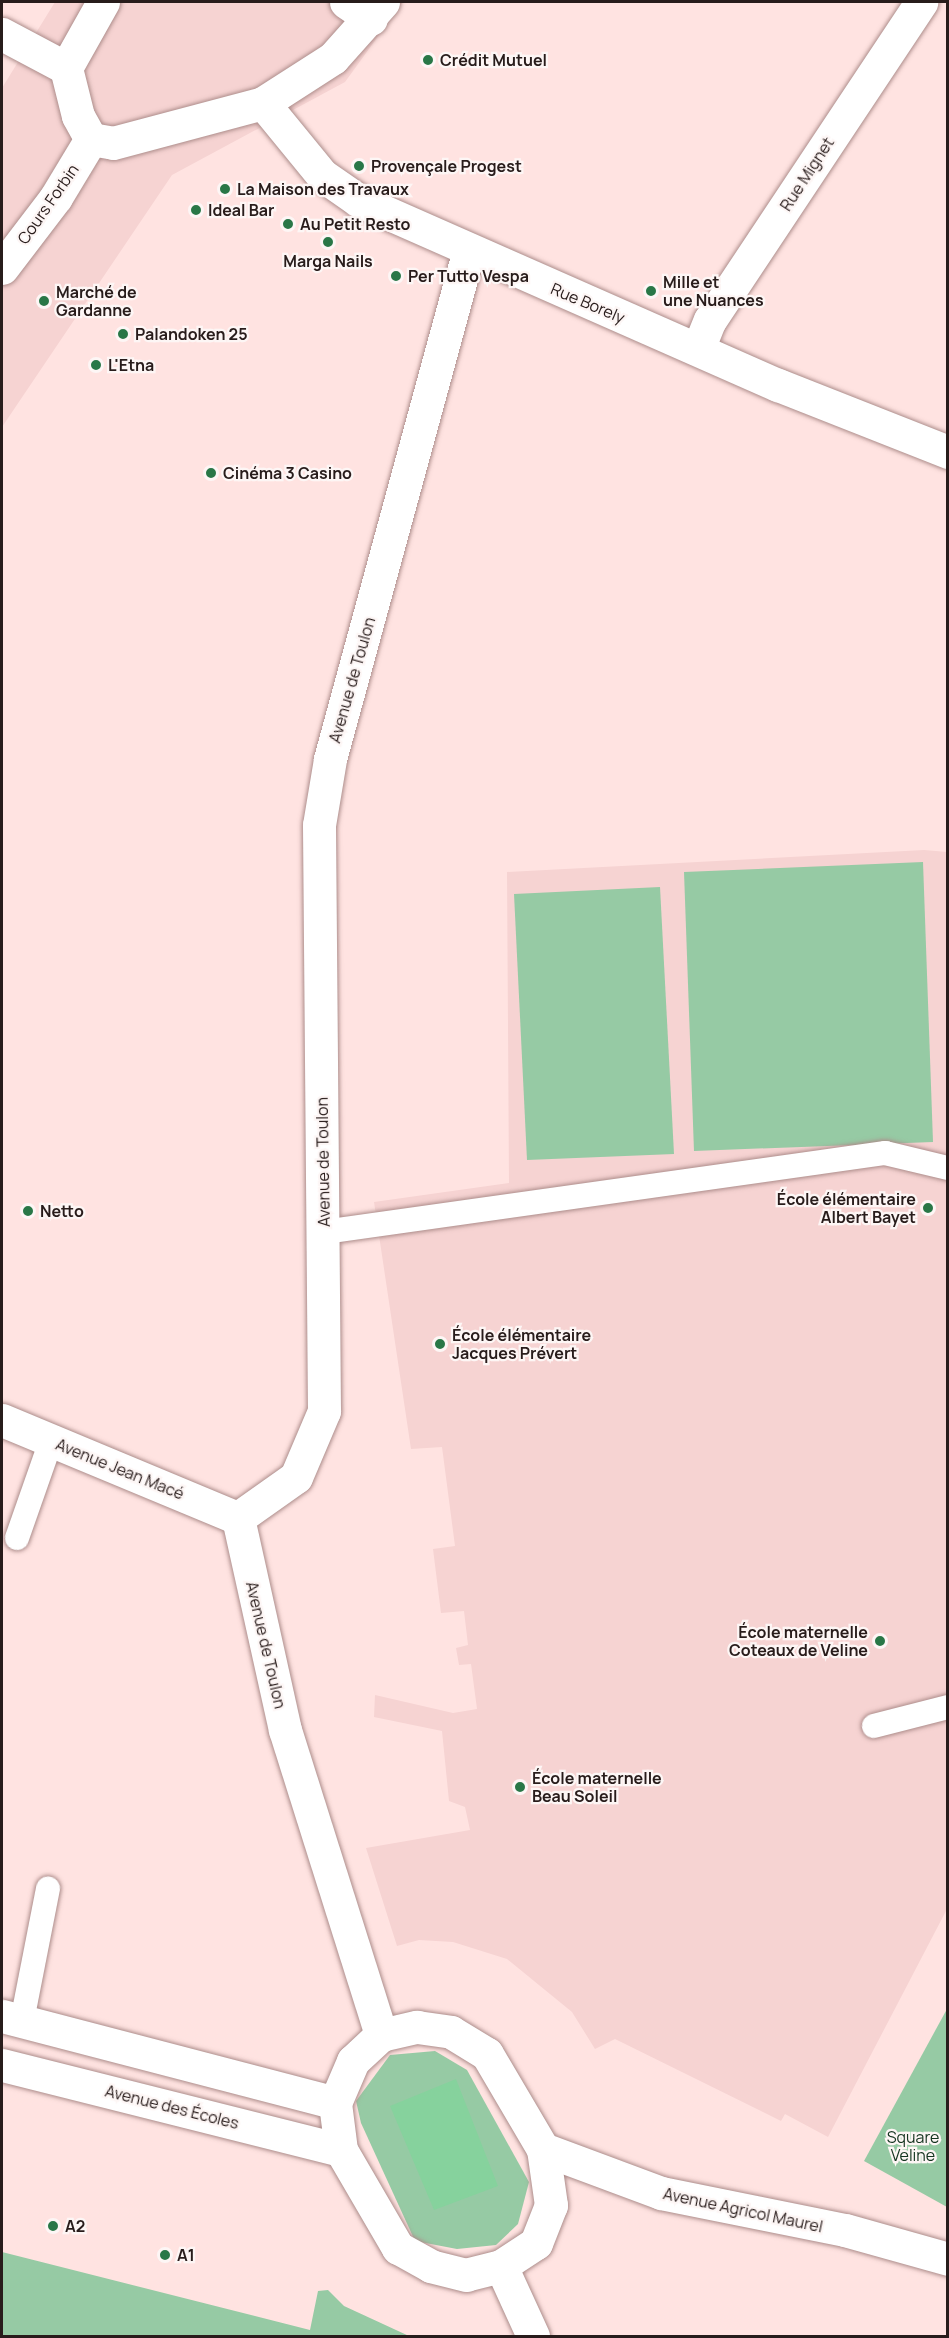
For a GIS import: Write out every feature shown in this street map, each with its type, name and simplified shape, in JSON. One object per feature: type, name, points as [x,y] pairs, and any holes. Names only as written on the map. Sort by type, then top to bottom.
[{"type":"street","points":[[103,2],[66,68],[78,116],[91,139],[136,139],[263,103],[333,58],[367,7]]},
{"type":"street","name":"Rue Mignet","points":[[698,349],[710,321],[921,2]]},
{"type":"street","points":[[2,34],[66,68]]},
{"type":"street","name":"Rue Borely","points":[[263,103],[322,175],[358,200],[468,253],[948,452]]},
{"type":"street","name":"Cours Forbin","points":[[2,268],[56,197],[91,139]]},
{"type":"street","name":"Avenue de Toulon","points":[[381,2035],[285,1730],[238,1518],[296,1477],[324,1411],[324,1232],[318,825],[330,759],[468,253]]},
{"type":"street","name":"Avenue Jean Macé","points":[[2,1420],[238,1518]]},
{"type":"street","points":[[12,2019],[335,2103]]},
{"type":"street","points":[[417,2027],[451,2032],[487,2054],[543,2149],[551,2205],[536,2243],[501,2266],[466,2275],[431,2266],[398,2248],[341,2150],[335,2103],[353,2061],[381,2035],[417,2027]]},
{"type":"street","name":"Avenue des Écoles","points":[[2,2065],[341,2150]]},
{"type":"street","name":"Avenue Agricol Maurel","points":[[543,2149],[661,2193],[845,2230],[948,2259]]},
{"type":"street","points":[[501,2266],[533,2337]]},
{"type":"lane","points":[[324,1232],[885,1153],[948,1168]]},
{"type":"lane","points":[[17,1538],[51,1441]]},
{"type":"lane","points":[[874,1726],[948,1707]]},
{"type":"lane","points":[[12,2019],[48,1888]]},
{"type":"shaded area","name":"Marché de Gardanne","points":[[55,2],[403,2],[345,82],[172,175],[2,427],[2,88]]},
{"type":"shaded area","points":[[924,850],[947,852],[947,1909],[828,2137],[785,2114],[781,2121],[615,2039],[595,2049],[572,2012],[507,1959],[453,1942],[419,1940],[397,1946],[366,1848],[470,1830],[465,1807],[449,1801],[442,1731],[374,1717],[375,1695],[453,1713],[477,1709],[471,1664],[459,1665],[456,1648],[468,1645],[464,1611],[441,1613],[433,1549],[455,1546],[442,1447],[411,1449],[374,1202],[509,1183],[507,872]]},
{"type":"shaded area","points":[[456,2079],[498,2186],[434,2210],[390,2106]]},
{"type":"green space","points":[[923,862],[933,1142],[694,1151],[684,872]]},
{"type":"green space","points":[[660,887],[674,1154],[527,1160],[514,894]]},
{"type":"green space","name":"Square Veline","points":[[947,2009],[947,2207],[864,2161]]},
{"type":"green space","points":[[435,2051],[467,2070],[529,2182],[518,2224],[496,2245],[457,2249],[415,2241],[361,2123],[356,2101],[390,2055]]},
{"type":"green space","points":[[2,2252],[310,2330],[318,2291],[328,2290],[344,2306],[409,2336],[2,2336]]},
{"type":"place","name":"Crédit Mutuel","points":[[428,60]]},
{"type":"place","name":"Provençale Progest","points":[[359,166]]},
{"type":"place","name":"La Maison des Travaux","points":[[225,189]]},
{"type":"place","name":"Ideal Bar","points":[[196,210]]},
{"type":"place","name":"Au Petit Resto","points":[[288,224]]},
{"type":"place","name":"Marga Nails","points":[[328,242]]},
{"type":"place","name":"Per Tutto Vespa","points":[[396,276]]},
{"type":"place","name":"Mille et une Nuances","points":[[651,291]]},
{"type":"place","name":"Marché de Gardanne","points":[[44,301]]},
{"type":"place","name":"Palandoken 25","points":[[123,334]]},
{"type":"place","name":"L'Etna","points":[[96,365]]},
{"type":"place","name":"Cinéma 3 Casino","points":[[211,473]]},
{"type":"place","name":"École élémentaire Albert Bayet","points":[[928,1208]]},
{"type":"place","name":"Netto","points":[[28,1211]]},
{"type":"place","name":"École élémentaire Jacques Prévert","points":[[440,1344]]},
{"type":"place","name":"École maternelle Coteaux de Veline","points":[[880,1641]]},
{"type":"place","name":"École maternelle Beau Soleil","points":[[520,1787]]},
{"type":"place","name":"A2","points":[[53,2226]]},
{"type":"place","name":"A1","points":[[165,2255]]}]
